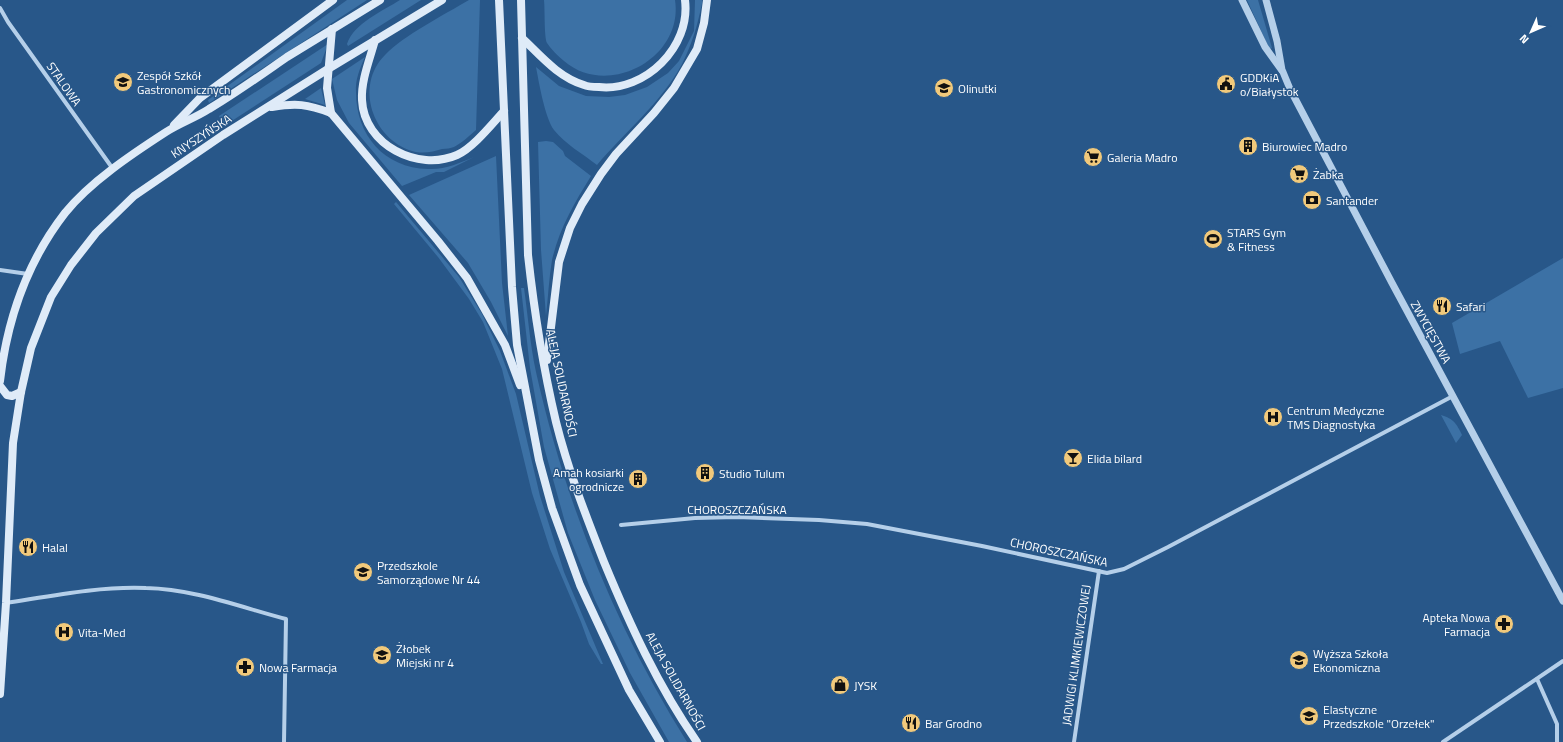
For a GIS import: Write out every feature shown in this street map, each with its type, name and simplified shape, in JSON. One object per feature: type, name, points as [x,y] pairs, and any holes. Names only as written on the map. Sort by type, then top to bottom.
[{"type":"main road","points":[[167,131],[200,98],[333,0]]},
{"type":"main road","name":"KNYSZYŃSKA","points":[[0,381],[7,337],[17,302],[28,274],[52,232],[66,213],[90,189],[113,170],[167,131],[208,110],[332,29],[380,0]]},
{"type":"main road","name":"KNYSZYŃSKA","points":[[0,694],[3,603],[13,443],[21,392],[31,348],[51,297],[71,265],[96,233],[134,196],[223,135],[442,0]]},
{"type":"main road","points":[[499,0],[512,287],[517,345],[538,460],[552,508],[580,585],[629,690],[660,742]]},
{"type":"main road","name":"ALEJA SOLIDARNOŚCI","points":[[521,0],[528,255],[532,291],[556,422],[574,482],[617,594],[645,656],[683,722],[697,742]]},
{"type":"main road","points":[[522,38],[551,66],[565,77],[585,86],[606,88],[620,86],[641,79],[660,65],[672,51],[683,30],[686,9],[685,0]]},
{"type":"main road","points":[[546,371],[559,262],[570,228],[582,204],[601,174],[616,154],[654,113],[674,88],[697,49],[704,23],[707,0]]},
{"type":"main road","points":[[332,29],[327,88],[330,113],[467,278],[505,345],[527,404]]},
{"type":"main road","points":[[375,40],[363,87],[362,100],[364,113],[371,127],[384,144],[402,155],[421,160],[438,160],[458,155],[477,140],[504,112]]},
{"type":"main road","points":[[268,107],[290,104],[304,105],[330,113]]},
{"type":"main road","points":[[0,386],[7,395],[12,396],[21,392]]},
{"type":"street","name":"ZWYCIĘSTWA","points":[[1242,0],[1264,47],[1283,72],[1293,95],[1381,263],[1454,396],[1563,601]]},
{"type":"street","name":"ZWYCIĘSTWA","points":[[1266,0],[1278,41],[1283,72]]},
{"type":"street","name":"STALOWA","points":[[0,8],[8,22],[113,170]]},
{"type":"street","points":[[0,270],[28,274]]},
{"type":"street","name":"CHOROSZCZAŃSKA","points":[[621,525],[696,518],[730,517],[819,520],[867,524],[982,546],[1099,571],[1112,572],[1124,569],[1454,396]]},
{"type":"street","name":"JADWIGI KLIMKIEWICZOWEJ","points":[[1074,742],[1099,571]]},
{"type":"street","points":[[3,603],[71,594],[146,588],[189,593],[286,619],[284,742]]},
{"type":"street","points":[[1443,742],[1563,661]]},
{"type":"street","points":[[1538,679],[1557,724],[1557,742]]},
{"type":"shaded area","points":[[347,0],[367,0],[209,103],[208,100]]},
{"type":"shaded area","points":[[400,0],[421,0],[348,46],[347,44],[351,37],[362,24]]},
{"type":"shaded area","points":[[469,0],[480,0],[476,130],[454,147],[435,151],[412,151],[398,145],[378,124],[372,110],[370,96],[371,81],[376,68],[385,55],[403,40]]},
{"type":"shaded area","points":[[544,0],[675,0],[675,21],[668,39],[655,55],[639,66],[621,74],[601,76],[582,72],[564,61],[547,43],[545,35]]},
{"type":"shaded area","points":[[695,0],[702,0],[699,19],[689,49],[682,64],[664,92],[597,165],[558,135],[551,125],[548,117],[536,67],[559,86],[586,96],[609,97],[625,95],[647,87],[668,73],[679,61],[694,31]]},
{"type":"shaded area","points":[[1247,0],[1258,0],[1272,48],[1270,49],[1268,46]]},
{"type":"shaded area","points":[[328,44],[321,63],[224,126],[219,116]]},
{"type":"shaded area","points":[[365,57],[356,83],[357,108],[367,135],[386,156],[398,163],[428,169],[446,167],[474,157],[444,172],[436,172],[402,186],[349,123],[337,100],[332,79]]},
{"type":"shaded area","points":[[321,88],[325,105],[305,99]]},
{"type":"shaded area","points":[[538,142],[553,142],[563,151],[565,156],[591,176],[568,216],[555,249],[551,267],[546,316],[541,250]]},
{"type":"shaded area","points":[[496,156],[502,283],[508,336],[491,302],[468,263],[409,195]]},
{"type":"shaded area","points":[[396,202],[459,277],[482,314],[500,351],[516,394],[540,496],[564,572],[603,664],[601,664],[589,644],[550,549],[532,493],[502,369],[483,322],[469,299],[438,257],[394,204]]},
{"type":"shaded area","points":[[1563,258],[1563,388],[1528,398],[1500,341],[1460,354],[1452,323]]},
{"type":"shaded area","points":[[521,288],[524,288],[534,362],[548,421],[578,516],[616,610],[661,699],[687,742],[669,742],[630,673],[595,600],[568,533],[544,447],[530,368]]},
{"type":"shaded area","points":[[1441,415],[1452,420],[1460,431],[1462,435],[1456,443]]},
{"type":"place","name":"Zespół Szkół Gastronomicznych","points":[[123,82]]},
{"type":"place","name":"GDDKiA o/Białystok","points":[[1226,84]]},
{"type":"place","name":"Olinutki","points":[[944,88]]},
{"type":"place","name":"Biurowiec Madro","points":[[1248,146]]},
{"type":"place","name":"Galeria Madro","points":[[1093,157]]},
{"type":"place","name":"Żabka","points":[[1299,174]]},
{"type":"place","name":"Santander","points":[[1312,200]]},
{"type":"place","name":"STARS Gym & Fitness","points":[[1213,239]]},
{"type":"place","name":"Safari","points":[[1442,306]]},
{"type":"place","name":"Centrum Medyczne TMS Diagnostyka","points":[[1273,417]]},
{"type":"place","name":"Elida bilard","points":[[1073,458]]},
{"type":"place","name":"Studio Tulum","points":[[705,473]]},
{"type":"place","name":"Amah kosiarki ogrodnicze","points":[[638,479]]},
{"type":"place","name":"Halal","points":[[28,547]]},
{"type":"place","name":"Przedszkole Samorządowe Nr 44","points":[[363,572]]},
{"type":"place","name":"Apteka Nowa Farmacja","points":[[1504,624]]},
{"type":"place","name":"Vita-Med","points":[[64,632]]},
{"type":"place","name":"Żłobek Miejski nr 4","points":[[382,655]]},
{"type":"place","name":"Wyższa Szkoła Ekonomiczna","points":[[1299,660]]},
{"type":"place","name":"Nowa Farmacja","points":[[245,667]]},
{"type":"place","name":"JYSK","points":[[840,685]]},
{"type":"place","name":"Elastyczne Przedszkole \"Orzełek\"","points":[[1309,716]]},
{"type":"place","name":"Bar Grodno","points":[[911,723]]}]
